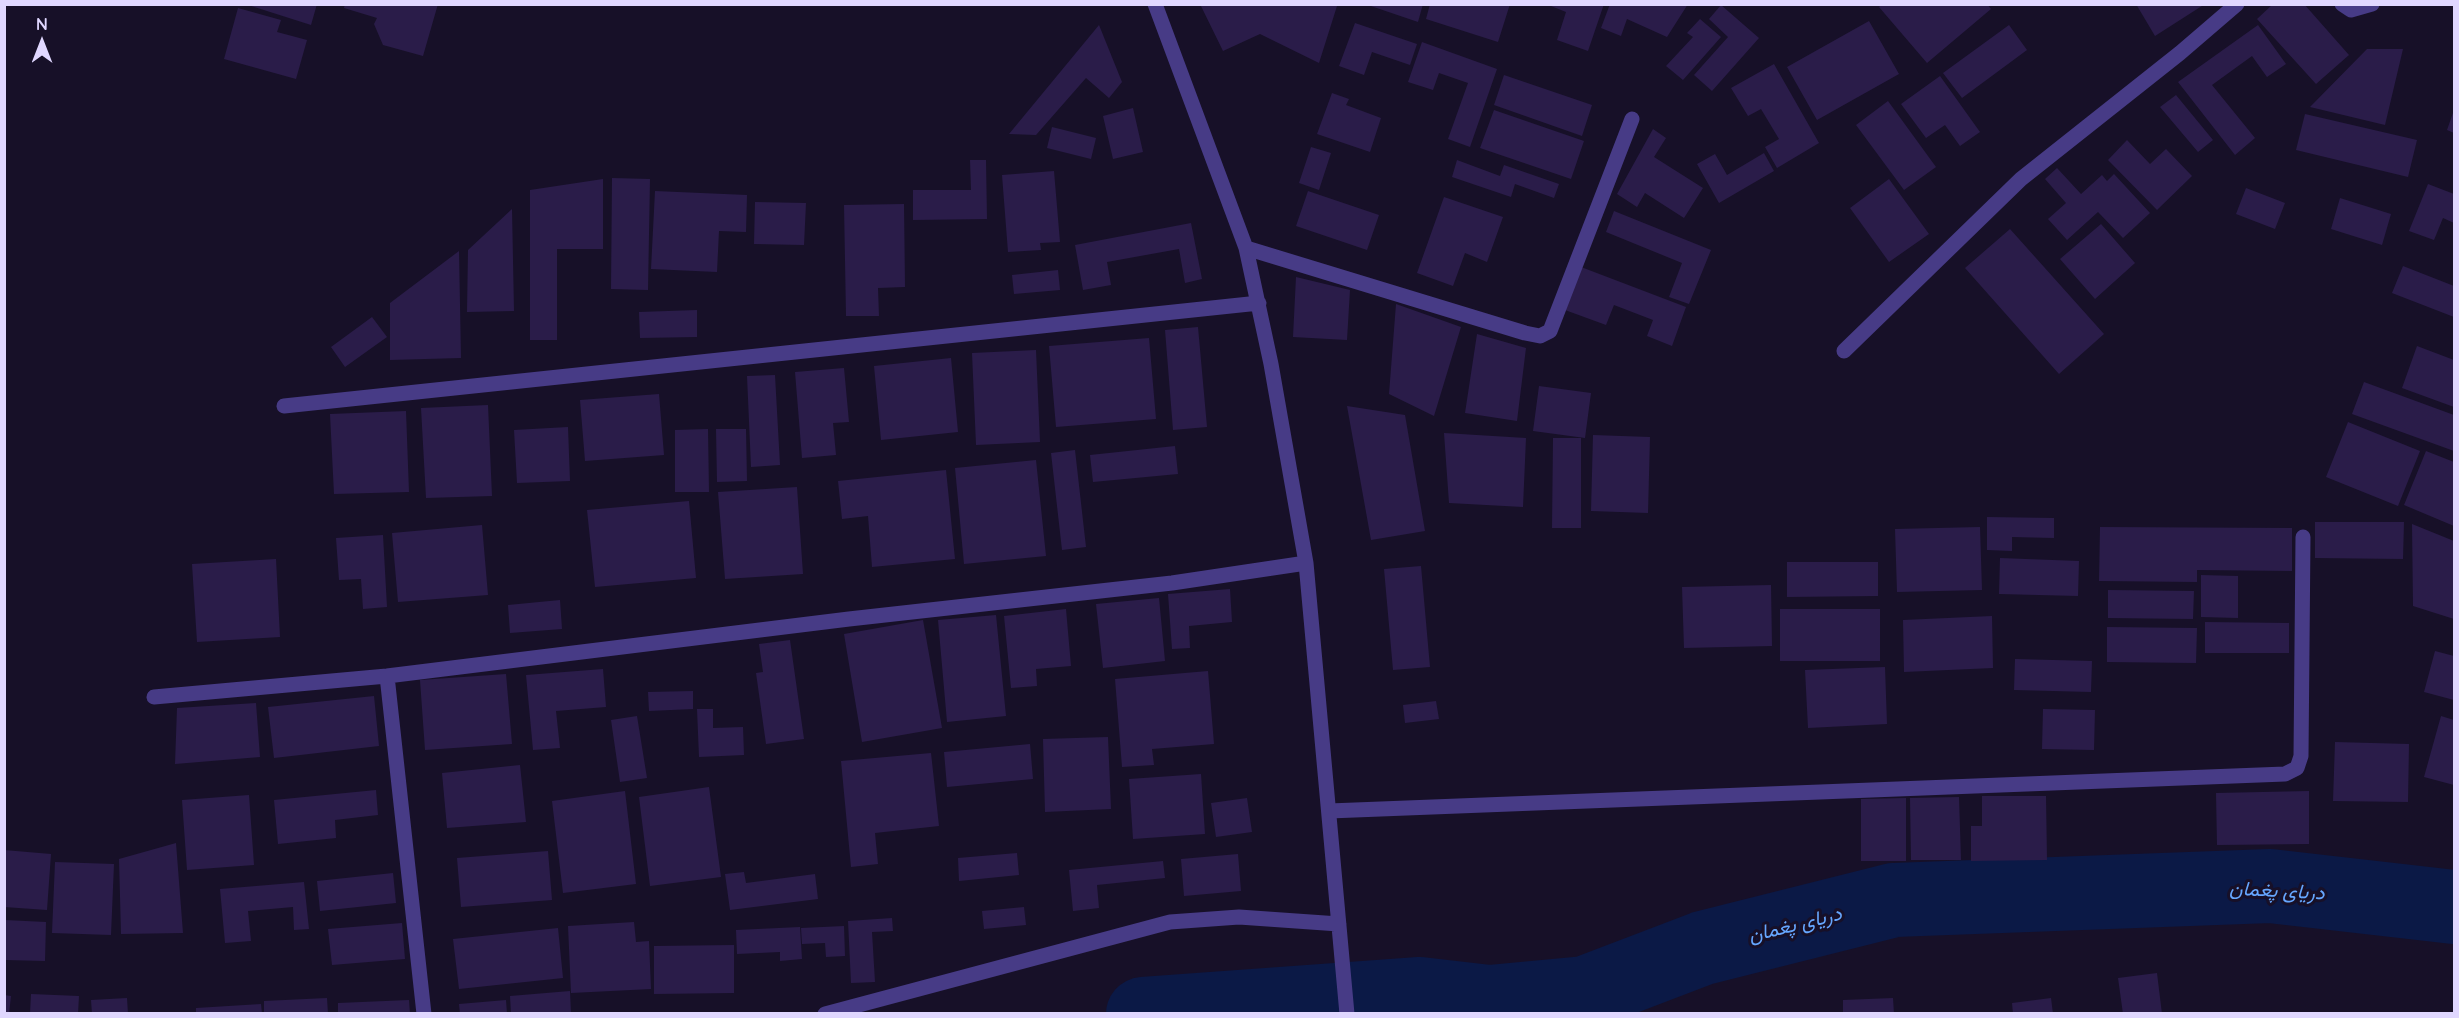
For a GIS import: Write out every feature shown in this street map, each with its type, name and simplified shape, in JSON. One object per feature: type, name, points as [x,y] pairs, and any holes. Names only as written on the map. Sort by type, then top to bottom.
[{"type":"street","points":[[1155,4],[1246,248],[1259,303],[1306,563],[1347,1014]]},
{"type":"street","points":[[1844,351],[2021,179],[2180,53],[2237,4]]},
{"type":"street","points":[[2342,4],[2351,10],[2372,4]]},
{"type":"street","points":[[1246,248],[1540,336],[1550,331],[1632,119]]},
{"type":"street","points":[[284,406],[1259,303]]},
{"type":"street","points":[[1329,811],[2285,774],[2297,768],[2301,756],[2303,537]]},
{"type":"street","points":[[154,697],[387,676],[849,619],[1172,583],[1306,563]]},
{"type":"street","points":[[387,676],[424,1014]]},
{"type":"street","points":[[825,1014],[1170,922],[1239,917],[1339,924]]},
{"type":"building","points":[[245,4],[317,4],[311,25]]},
{"type":"building","points":[[345,4],[438,4],[423,56],[383,45],[374,24],[377,18],[344,8]]},
{"type":"building","points":[[1200,4],[1332,4],[1337,6],[1319,63],[1260,34],[1223,51]]},
{"type":"building","points":[[1365,4],[1423,4],[1418,22]]},
{"type":"building","points":[[1430,4],[1510,4],[1498,42],[1426,19]]},
{"type":"building","points":[[1546,4],[1604,4],[1588,51],[1557,40],[1566,12]]},
{"type":"building","points":[[1610,4],[1688,4],[1667,37],[1627,19],[1621,36],[1601,28]]},
{"type":"building","points":[[1882,4],[1987,4],[1991,9],[1927,63],[1879,7]]},
{"type":"building","points":[[2136,4],[2205,4],[2155,36]]},
{"type":"building","points":[[2273,4],[2304,4],[2349,55],[2316,84],[2257,19]]},
{"type":"building","points":[[1721,5],[1759,38],[1712,91],[1694,75],[1728,37],[1709,19]]},
{"type":"building","points":[[238,8],[281,20],[277,32],[307,40],[296,79],[224,59]]},
{"type":"building","points":[[1700,19],[1721,37],[1683,80],[1666,66],[1693,37],[1687,33]]},
{"type":"building","points":[[1869,21],[1899,74],[1817,120],[1787,67]]},
{"type":"building","points":[[1355,23],[1417,44],[1410,65],[1372,52],[1364,75],[1339,66]]},
{"type":"building","points":[[1099,25],[1122,82],[1109,98],[1086,78],[1036,135],[1009,134]]},
{"type":"building","points":[[2009,25],[2027,50],[1962,98],[1943,73]]},
{"type":"building","points":[[2258,25],[2286,64],[2267,77],[2252,56],[2212,85],[2255,138],[2235,155],[2178,82]]},
{"type":"building","points":[[1422,42],[1497,69],[1470,147],[1448,139],[1468,83],[1439,73],[1433,90],[1408,82]]},
{"type":"building","points":[[2367,49],[2403,49],[2385,125],[2310,107]]},
{"type":"building","points":[[1774,64],[1819,143],[1777,168],[1765,147],[1779,139],[1761,109],[1748,116],[1731,88]]},
{"type":"building","points":[[1504,75],[1592,105],[1582,136],[1494,105]]},
{"type":"building","points":[[1940,76],[1980,132],[1960,146],[1945,125],[1926,138],[1901,104]]},
{"type":"building","points":[[1332,93],[1349,99],[1346,105],[1381,118],[1370,152],[1317,134]]},
{"type":"building","points":[[2176,95],[2213,140],[2198,152],[2160,107]]},
{"type":"building","points":[[1888,101],[1936,167],[1904,190],[1856,125]]},
{"type":"building","points":[[1133,108],[1143,152],[1113,159],[1103,116]]},
{"type":"building","points":[[1494,110],[1584,141],[1571,179],[1480,148]]},
{"type":"building","points":[[2454,110],[2454,133],[2447,130]]},
{"type":"building","points":[[2305,114],[2417,140],[2408,177],[2296,150]]},
{"type":"building","points":[[1052,127],[1096,138],[1091,159],[1047,148]]},
{"type":"building","points":[[1653,129],[1666,138],[1654,157],[1703,188],[1684,218],[1645,193],[1637,207],[1617,194]]},
{"type":"building","points":[[2127,140],[2150,164],[2166,149],[2192,176],[2157,210],[2108,160]]},
{"type":"building","points":[[1311,147],[1331,153],[1319,190],[1299,183]]},
{"type":"building","points":[[1764,153],[1774,171],[1719,203],[1697,164],[1715,154],[1727,175]]},
{"type":"building","points":[[970,160],[986,160],[987,219],[913,220],[913,190],[971,190]]},
{"type":"building","points":[[1457,160],[1500,176],[1504,165],[1559,184],[1554,198],[1515,184],[1511,197],[1452,177]]},
{"type":"building","points":[[2057,168],[2081,194],[2102,175],[2107,181],[2114,174],[2150,213],[2123,238],[2098,212],[2067,240],[2048,219],[2066,203],[2045,179]]},
{"type":"building","points":[[1054,171],[1060,242],[1040,243],[1041,250],[1008,252],[1002,175]]},
{"type":"building","points":[[612,178],[650,179],[648,290],[611,289]]},
{"type":"building","points":[[603,179],[603,249],[557,249],[557,340],[530,340],[530,190]]},
{"type":"building","points":[[1889,179],[1929,234],[1889,262],[1850,208]]},
{"type":"building","points":[[2428,184],[2454,194],[2454,223],[2443,218],[2434,240],[2409,231]]},
{"type":"building","points":[[2246,188],[2285,203],[2275,229],[2236,214]]},
{"type":"building","points":[[655,191],[747,195],[746,232],[719,231],[717,272],[651,269]]},
{"type":"building","points":[[1308,191],[1379,215],[1367,250],[1296,226]]},
{"type":"building","points":[[1444,197],[1503,217],[1487,262],[1465,253],[1453,286],[1417,273]]},
{"type":"building","points":[[2340,198],[2391,214],[2382,245],[2331,229]]},
{"type":"building","points":[[755,202],[806,203],[804,245],[754,244]]},
{"type":"building","points":[[904,204],[905,287],[878,288],[879,316],[846,316],[844,205]]},
{"type":"building","points":[[512,209],[514,311],[467,312],[468,250]]},
{"type":"building","points":[[1614,211],[1711,250],[1689,304],[1669,297],[1682,263],[1606,232]]},
{"type":"building","points":[[1191,223],[1202,279],[1185,283],[1179,249],[1107,262],[1111,285],[1083,290],[1075,245]]},
{"type":"building","points":[[2101,224],[2135,263],[2095,299],[2060,259]]},
{"type":"building","points":[[2010,229],[2104,334],[2059,374],[1965,268]]},
{"type":"building","points":[[459,251],[461,358],[390,360],[390,303]]},
{"type":"building","points":[[2403,266],[2454,286],[2454,317],[2392,293]]},
{"type":"building","points":[[1581,267],[1686,307],[1672,346],[1647,336],[1653,320],[1614,305],[1606,325],[1565,310]]},
{"type":"building","points":[[1058,270],[1060,290],[1014,294],[1012,275]]},
{"type":"building","points":[[1296,277],[1350,290],[1347,340],[1293,337]]},
{"type":"building","points":[[1396,304],[1461,327],[1434,416],[1389,394]]},
{"type":"building","points":[[697,310],[697,337],[640,338],[639,312]]},
{"type":"building","points":[[372,317],[387,337],[345,367],[331,347]]},
{"type":"building","points":[[1198,327],[1207,427],[1173,430],[1165,330]]},
{"type":"building","points":[[1477,334],[1526,348],[1517,421],[1465,413]]},
{"type":"building","points":[[1149,338],[1156,419],[1056,427],[1049,346]]},
{"type":"building","points":[[2417,346],[2454,360],[2454,407],[2402,388]]},
{"type":"building","points":[[1036,350],[1040,442],[976,445],[972,353]]},
{"type":"building","points":[[951,358],[958,432],[881,440],[874,366]]},
{"type":"building","points":[[844,368],[849,422],[833,423],[836,455],[802,458],[795,372]]},
{"type":"building","points":[[775,375],[780,465],[751,467],[747,376]]},
{"type":"building","points":[[2364,382],[2454,415],[2454,451],[2352,414]]},
{"type":"building","points":[[1539,386],[1591,393],[1585,438],[1533,431]]},
{"type":"building","points":[[659,394],[664,455],[585,461],[580,400]]},
{"type":"building","points":[[488,405],[492,496],[426,498],[421,408]]},
{"type":"building","points":[[1347,406],[1405,415],[1425,531],[1371,540]]},
{"type":"building","points":[[406,411],[409,492],[334,494],[330,414]]},
{"type":"building","points":[[2348,422],[2420,451],[2398,506],[2326,477]]},
{"type":"building","points":[[568,427],[570,481],[517,483],[514,430]]},
{"type":"building","points":[[708,429],[709,492],[675,492],[675,430]]},
{"type":"building","points":[[716,429],[746,429],[747,481],[717,482]]},
{"type":"building","points":[[1444,433],[1526,438],[1523,507],[1449,503]]},
{"type":"building","points":[[1593,435],[1650,437],[1648,513],[1591,511]]},
{"type":"building","points":[[1553,438],[1581,438],[1581,528],[1552,528]]},
{"type":"building","points":[[1175,446],[1178,474],[1093,482],[1090,455]]},
{"type":"building","points":[[1075,450],[1086,547],[1062,550],[1051,453]]},
{"type":"building","points":[[2426,451],[2454,462],[2454,526],[2404,505]]},
{"type":"building","points":[[1036,460],[1046,556],[964,564],[955,468]]},
{"type":"building","points":[[946,470],[955,559],[872,567],[868,516],[842,519],[838,481]]},
{"type":"building","points":[[797,487],[803,574],[725,579],[718,492]]},
{"type":"building","points":[[689,501],[696,578],[595,587],[587,510]]},
{"type":"building","points":[[1987,517],[2054,518],[2054,538],[2012,537],[2012,551],[1987,550]]},
{"type":"building","points":[[2315,522],[2404,522],[2403,559],[2315,558]]},
{"type":"building","points":[[2412,524],[2454,541],[2454,619],[2413,606]]},
{"type":"building","points":[[482,525],[488,595],[398,602],[392,533]]},
{"type":"building","points":[[1980,527],[1982,590],[1897,592],[1895,529]]},
{"type":"building","points":[[2100,527],[2292,528],[2292,571],[2197,570],[2197,582],[2099,581]]},
{"type":"building","points":[[383,535],[387,607],[363,609],[361,579],[339,580],[336,538]]},
{"type":"building","points":[[2000,558],[2079,561],[2078,596],[1999,594]]},
{"type":"building","points":[[276,559],[280,637],[197,642],[192,564]]},
{"type":"building","points":[[1787,562],[1878,562],[1878,596],[1787,597]]},
{"type":"building","points":[[1421,566],[1430,667],[1393,670],[1384,569]]},
{"type":"building","points":[[2201,575],[2238,576],[2238,618],[2201,617]]},
{"type":"building","points":[[1771,585],[1772,646],[1684,648],[1682,587]]},
{"type":"building","points":[[1230,589],[1232,622],[1189,626],[1190,648],[1172,649],[1168,594]]},
{"type":"building","points":[[2108,590],[2194,591],[2193,619],[2108,618]]},
{"type":"building","points":[[1159,598],[1165,661],[1103,668],[1096,604]]},
{"type":"building","points":[[560,600],[562,629],[510,633],[508,605]]},
{"type":"building","points":[[1066,609],[1071,666],[1036,669],[1037,686],[1011,688],[1004,616]]},
{"type":"building","points":[[1780,609],[1880,609],[1880,661],[1780,661]]},
{"type":"building","points":[[996,615],[1006,716],[947,722],[938,620]]},
{"type":"building","points":[[1992,616],[1993,668],[1904,672],[1903,620]]},
{"type":"building","points":[[923,620],[942,728],[862,742],[844,634]]},
{"type":"building","points":[[2205,622],[2289,623],[2289,653],[2205,653]]},
{"type":"building","points":[[2107,627],[2197,628],[2196,663],[2107,662]]},
{"type":"building","points":[[790,640],[804,739],[766,744],[756,673],[763,672],[759,644]]},
{"type":"building","points":[[2435,651],[2454,656],[2454,700],[2424,692]]},
{"type":"building","points":[[2015,659],[2092,661],[2091,692],[2014,690]]},
{"type":"building","points":[[1885,667],[1887,724],[1808,728],[1805,670]]},
{"type":"building","points":[[603,669],[606,707],[556,711],[560,748],[533,750],[526,675]]},
{"type":"building","points":[[1208,671],[1214,744],[1152,749],[1154,765],[1122,767],[1115,679]]},
{"type":"building","points":[[506,674],[512,744],[425,750],[420,680]]},
{"type":"building","points":[[693,691],[693,709],[649,711],[648,692]]},
{"type":"building","points":[[374,696],[379,746],[274,758],[268,707]]},
{"type":"building","points":[[1436,701],[1439,719],[1405,723],[1403,705]]},
{"type":"building","points":[[256,703],[260,757],[175,764],[177,708]]},
{"type":"building","points":[[697,709],[713,709],[713,728],[743,727],[744,755],[699,757]]},
{"type":"building","points":[[2043,709],[2095,710],[2094,750],[2042,749]]},
{"type":"building","points":[[637,716],[647,778],[620,782],[611,720]]},
{"type":"building","points":[[2441,716],[2454,720],[2454,785],[2424,777]]},
{"type":"building","points":[[1108,737],[1111,809],[1045,812],[1043,739]]},
{"type":"building","points":[[2335,742],[2409,744],[2408,802],[2333,801]]},
{"type":"building","points":[[1030,744],[1033,779],[947,787],[944,752]]},
{"type":"building","points":[[931,753],[939,826],[875,833],[878,864],[851,867],[841,761]]},
{"type":"building","points":[[520,765],[526,822],[447,828],[442,773]]},
{"type":"building","points":[[1201,774],[1205,834],[1133,839],[1129,779]]},
{"type":"building","points":[[709,787],[721,877],[650,886],[639,797]]},
{"type":"building","points":[[376,790],[378,815],[335,820],[336,838],[278,844],[274,800]]},
{"type":"building","points":[[625,791],[636,884],[563,893],[552,801]]},
{"type":"building","points":[[2309,791],[2309,844],[2217,845],[2216,793]]},
{"type":"building","points":[[249,795],[254,865],[187,870],[182,800]]},
{"type":"building","points":[[1982,796],[2046,796],[2047,860],[1971,861],[1971,826],[1982,826]]},
{"type":"building","points":[[1959,797],[1961,860],[1911,860],[1910,798]]},
{"type":"building","points":[[1247,798],[1252,832],[1216,837],[1211,803]]},
{"type":"building","points":[[1906,798],[1906,861],[1861,861],[1861,799]]},
{"type":"building","points":[[176,843],[183,933],[121,934],[119,859]]},
{"type":"building","points":[[4,850],[51,854],[47,910],[4,907]]},
{"type":"building","points":[[548,851],[552,900],[461,907],[457,858]]},
{"type":"building","points":[[1017,853],[1019,875],[959,881],[958,858]]},
{"type":"building","points":[[1238,854],[1241,891],[1184,896],[1181,859]]},
{"type":"building","points":[[1163,861],[1165,878],[1097,885],[1099,908],[1073,911],[1069,870]]},
{"type":"building","points":[[55,862],[114,864],[111,935],[52,933]]},
{"type":"building","points":[[744,872],[746,883],[815,874],[818,899],[730,910],[725,874]]},
{"type":"building","points":[[393,873],[396,903],[320,911],[317,881]]},
{"type":"building","points":[[304,882],[309,929],[294,930],[293,907],[248,911],[251,941],[225,943],[220,889]]},
{"type":"building","points":[[1024,907],[1026,925],[984,929],[982,911]]},
{"type":"building","points":[[892,918],[893,931],[872,932],[875,982],[851,983],[848,921]]},
{"type":"building","points":[[5,920],[46,922],[45,961],[5,960]]},
{"type":"building","points":[[634,922],[636,942],[649,941],[651,989],[571,993],[568,926]]},
{"type":"building","points":[[402,923],[405,959],[332,965],[328,929]]},
{"type":"building","points":[[844,926],[845,956],[826,957],[825,943],[802,944],[801,928]]},
{"type":"building","points":[[800,927],[802,959],[780,961],[780,952],[737,954],[736,930]]},
{"type":"building","points":[[558,928],[563,978],[459,989],[453,939]]},
{"type":"building","points":[[734,945],[734,993],[654,994],[654,946]]},
{"type":"building","points":[[2157,973],[2162,1014],[2123,1014],[2118,978]]},
{"type":"building","points":[[570,991],[571,1014],[511,1014],[510,996]]},
{"type":"building","points":[[31,994],[79,996],[78,1014],[30,1014]]},
{"type":"building","points":[[4,995],[11,996],[9,1014],[4,1014]]},
{"type":"building","points":[[127,998],[128,1014],[92,1014],[91,1000]]},
{"type":"building","points":[[327,998],[328,1014],[264,1014],[264,1001]]},
{"type":"building","points":[[1893,998],[1894,1014],[1843,1014],[1843,1000]]},
{"type":"building","points":[[2051,998],[2053,1014],[2013,1014],[2012,1003]]},
{"type":"building","points":[[409,1000],[410,1014],[338,1014],[338,1003]]},
{"type":"building","points":[[506,1000],[507,1014],[460,1014],[459,1004]]},
{"type":"building","points":[[261,1004],[262,1014],[196,1014],[196,1008]]},
{"type":"waterway","name":"دریای پغمان","points":[[1143,1014],[1420,994],[1489,1002],[1585,993],[1703,948],[1894,900],[2270,886],[2454,907]]}]
